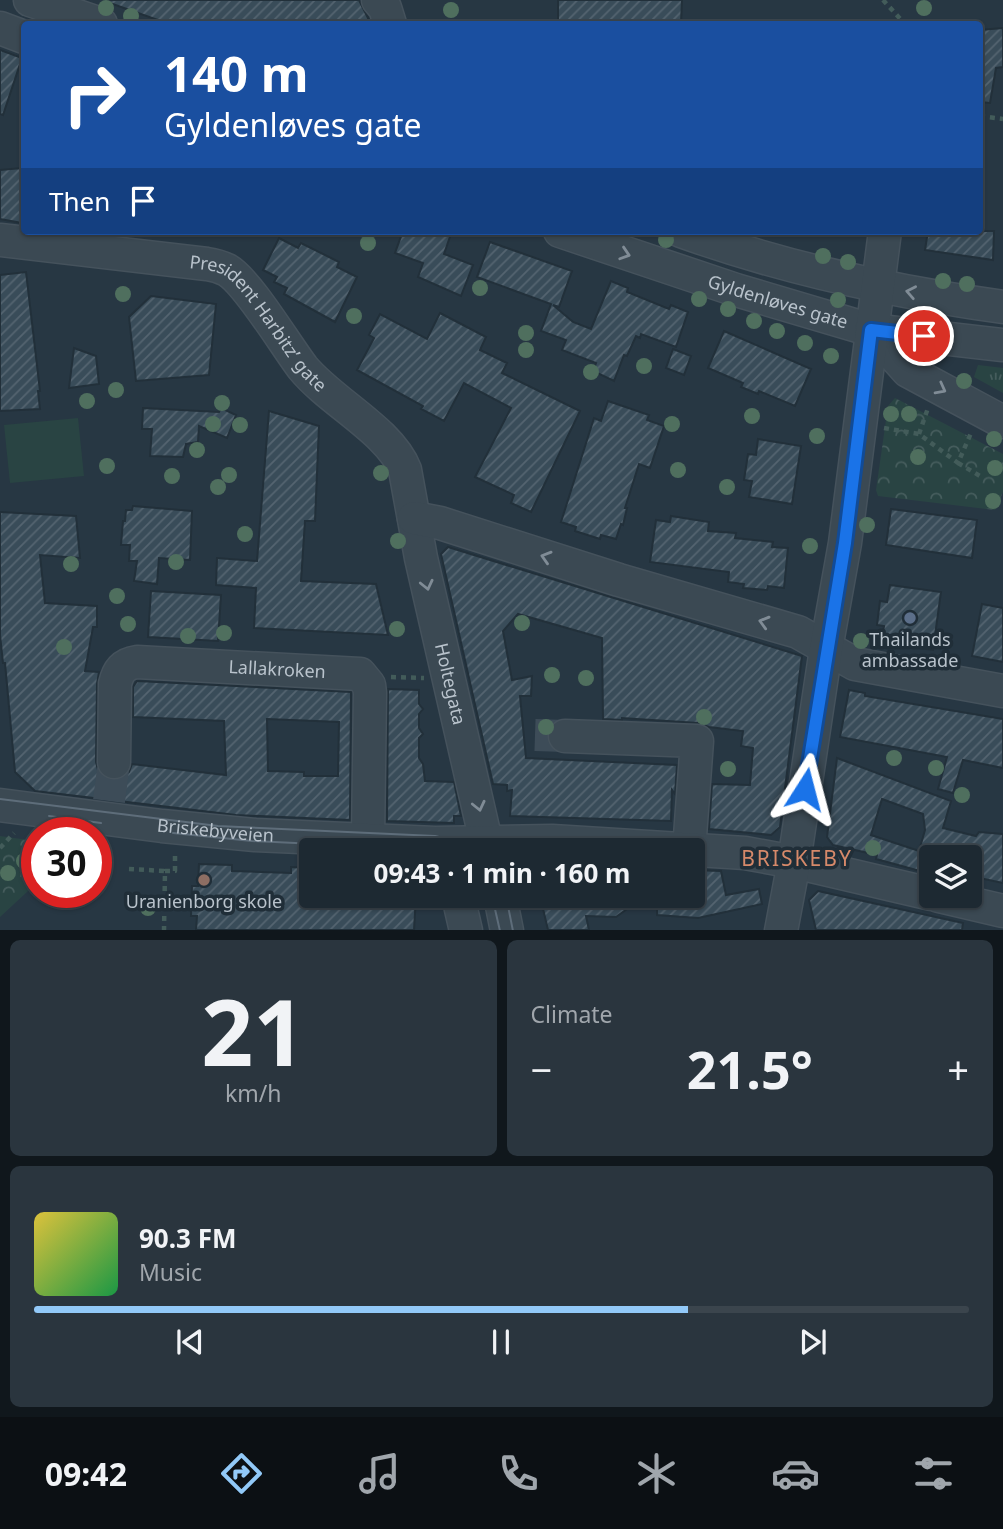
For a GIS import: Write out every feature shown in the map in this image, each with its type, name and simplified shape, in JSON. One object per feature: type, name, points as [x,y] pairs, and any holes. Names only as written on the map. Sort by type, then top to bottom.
[{"type":"street","points":[[30,0],[92,21]]},
{"type":"street","points":[[378,0],[385,8],[389,21]]},
{"type":"street","points":[[0,28],[21,36]]},
{"type":"street","name":"Gyldenløves gate","points":[[572,235],[736,290],[871,330],[1003,345]]},
{"type":"street","points":[[694,235],[781,262],[877,285],[1003,307]]},
{"type":"street","points":[[781,930],[845,543],[884,235]]},
{"type":"street","name":"President Harbitz’ gate","points":[[0,240],[207,264],[227,270],[234,275],[314,380],[387,442],[401,458],[427,521]]},
{"type":"street","points":[[871,330],[908,372],[1003,422]]},
{"type":"street","points":[[427,521],[798,632],[855,664],[1003,691]]},
{"type":"street","name":"Holtegata","points":[[427,521],[421,558],[486,838]]},
{"type":"street","name":"Lallakroken","points":[[114,762],[115,684],[118,675],[129,663],[360,674],[369,685],[370,693],[368,838]]},
{"type":"street","points":[[565,736],[697,741],[690,838]]},
{"type":"street","name":"Briskebyveien","points":[[0,804],[107,810],[224,832],[347,838]]},
{"type":"street","name":"Briskebyveien","points":[[705,851],[745,853],[794,862],[919,891]]},
{"type":"street","points":[[982,906],[1003,911]]},
{"type":"street","points":[[461,908],[466,930]]},
{"type":"street","points":[[502,908],[507,930]]},
{"type":"path","points":[[883,0],[902,21]]},
{"type":"path","points":[[983,116],[1003,119]]},
{"type":"path","points":[[919,434],[928,407]]},
{"type":"path","points":[[879,427],[919,434],[980,476]]},
{"type":"path","points":[[958,463],[972,429]]},
{"type":"path","points":[[400,677],[425,678]]},
{"type":"path","points":[[0,848],[15,832]]},
{"type":"path","points":[[129,869],[175,871],[175,855]]},
{"type":"path","points":[[164,930],[165,872]]},
{"type":"green space","points":[[978,365],[1003,368],[1003,393],[974,377]]},
{"type":"green space","points":[[895,398],[1003,454],[1003,492],[995,510],[878,496],[876,490],[888,406]]},
{"type":"green space","points":[[78,418],[84,476],[10,483],[4,425]]},
{"type":"green space","points":[[0,836],[21,839],[21,898],[0,917]]},
{"type":"building","points":[[359,0],[370,21],[161,21],[107,2]]},
{"type":"building","points":[[558,0],[682,0],[681,21],[558,21]]},
{"type":"building","points":[[1003,28],[1003,67],[996,68],[990,103],[983,102],[983,30]]},
{"type":"building","points":[[0,50],[21,58],[21,61],[3,115],[0,114]]},
{"type":"building","points":[[21,168],[21,223],[0,219],[0,170]]},
{"type":"building","points":[[983,231],[994,231],[993,260],[925,250],[927,235],[983,235]]},
{"type":"building","points":[[402,235],[451,235],[444,254],[473,265],[461,296],[418,277],[423,263],[395,253]]},
{"type":"building","points":[[279,238],[298,248],[301,243],[339,262],[337,267],[357,277],[335,322],[284,294],[287,288],[274,282],[277,277],[263,270]]},
{"type":"building","points":[[490,242],[572,271],[559,307],[553,305],[573,322],[591,329],[611,281],[628,288],[627,292],[669,309],[671,305],[688,312],[676,347],[641,334],[640,338],[636,336],[627,356],[624,355],[614,381],[593,371],[596,363],[562,350],[566,340],[541,331],[551,304],[477,277]]},
{"type":"building","points":[[26,272],[40,409],[0,411],[0,275]]},
{"type":"building","points":[[151,296],[216,304],[209,375],[136,381],[129,317]]},
{"type":"building","points":[[440,313],[486,337],[480,350],[507,363],[502,373],[580,411],[531,512],[511,503],[514,495],[475,477],[511,408],[464,383],[444,421],[421,409],[423,406],[357,370],[374,338],[369,335],[380,314],[427,339]]},
{"type":"building","points":[[724,331],[811,369],[795,406],[759,391],[758,394],[741,387],[743,383],[708,368]]},
{"type":"building","points":[[74,348],[96,356],[99,384],[69,388]]},
{"type":"building","points":[[673,349],[691,356],[684,375],[666,368]]},
{"type":"building","points":[[608,401],[649,415],[647,420],[664,426],[650,468],[639,464],[625,508],[623,525],[621,524],[616,539],[601,535],[600,539],[575,531],[576,527],[561,522],[594,418],[601,421]]},
{"type":"building","points":[[143,408],[219,412],[221,408],[236,415],[227,438],[199,426],[198,442],[186,444],[183,457],[150,456],[152,429],[142,429]]},
{"type":"building","points":[[269,411],[319,426],[315,521],[305,521],[301,581],[376,584],[388,635],[254,628],[256,588],[216,585],[217,558],[257,561]]},
{"type":"building","points":[[758,439],[801,446],[792,504],[749,497],[752,481],[744,480],[748,454],[756,455]]},
{"type":"building","points":[[133,506],[192,511],[190,560],[159,558],[157,584],[134,581],[137,561],[129,561],[130,545],[121,545],[126,510],[132,510]]},
{"type":"building","points":[[891,509],[977,520],[972,558],[886,545]]},
{"type":"building","points":[[0,512],[76,516],[80,558],[40,555],[45,603],[97,606],[97,627],[93,627],[85,671],[99,672],[96,762],[104,777],[113,780],[122,778],[129,772],[132,764],[226,775],[224,721],[133,717],[133,687],[137,681],[351,692],[350,820],[236,815],[35,791],[15,772],[0,635]],"holes":[[[267,719],[339,722],[338,776],[304,776],[304,772],[268,771]]]},
{"type":"building","points":[[671,516],[709,522],[708,531],[736,533],[735,538],[773,542],[772,547],[788,548],[784,588],[743,588],[744,584],[728,582],[729,572],[650,562],[656,520],[670,522]]},
{"type":"building","points":[[448,547],[802,656],[780,827],[771,835],[709,829],[712,784],[750,785],[753,748],[741,746],[743,731],[698,723],[603,719],[602,638],[518,614],[503,631],[512,680],[532,676],[531,696],[520,696],[526,758],[677,765],[675,794],[672,790],[671,821],[510,816],[512,790],[507,791],[507,785],[493,784],[441,554]]},
{"type":"building","points":[[890,585],[941,592],[933,650],[881,643],[884,626],[877,625],[880,601],[887,602]]},
{"type":"building","points":[[151,591],[221,595],[218,641],[148,637]]},
{"type":"building","points":[[982,604],[1003,608],[1003,662],[972,656]]},
{"type":"building","points":[[388,689],[419,690],[419,704],[423,709],[419,714],[419,728],[423,734],[419,738],[419,758],[423,764],[425,781],[454,782],[461,816],[454,816],[454,823],[387,821]]},
{"type":"building","points":[[849,690],[865,693],[865,696],[1003,719],[1003,768],[963,760],[953,793],[938,789],[947,757],[840,737]]},
{"type":"building","points":[[837,758],[951,801],[943,828],[976,836],[979,832],[1003,834],[1003,883],[982,879],[982,845],[921,845],[925,830],[923,814],[882,799],[871,835],[919,851],[919,871],[876,859],[877,855],[833,845],[827,837]]},
{"type":"building","points":[[199,864],[232,865],[232,871],[291,873],[291,867],[299,867],[299,908],[415,908],[414,930],[196,930],[197,916],[191,916],[192,886],[198,886]]},
{"type":"building","points":[[705,870],[721,871],[726,895],[759,889],[762,904],[698,918],[657,915],[657,908],[705,908]]},
{"type":"building","points":[[818,891],[963,923],[962,930],[816,930],[809,900]]},
{"type":"building","points":[[543,908],[628,908],[616,917],[586,916],[589,930],[548,930]]},
{"type":"tunnel","points":[[535,735],[565,736]]},
{"type":"tunnel","points":[[109,801],[114,762]]},
{"type":"tram line","points":[[0,799],[218,826],[443,838]]},
{"type":"tram line","points":[[49,816],[56,817]]},
{"type":"tram line","points":[[173,833],[299,843]]},
{"type":"tram line","points":[[495,908],[500,930]]},
{"type":"tram line","points":[[508,908],[513,930]]},
{"type":"place","name":"Thailands ambassade","points":[[910,618]]},
{"type":"place","name":"Uranienborg skole","points":[[204,880]]},
{"type":"district","name":"BRISKEBY","points":[[797,859]]},
{"type":"route","points":[[805,789],[845,543],[871,330],[924,336]]}]
